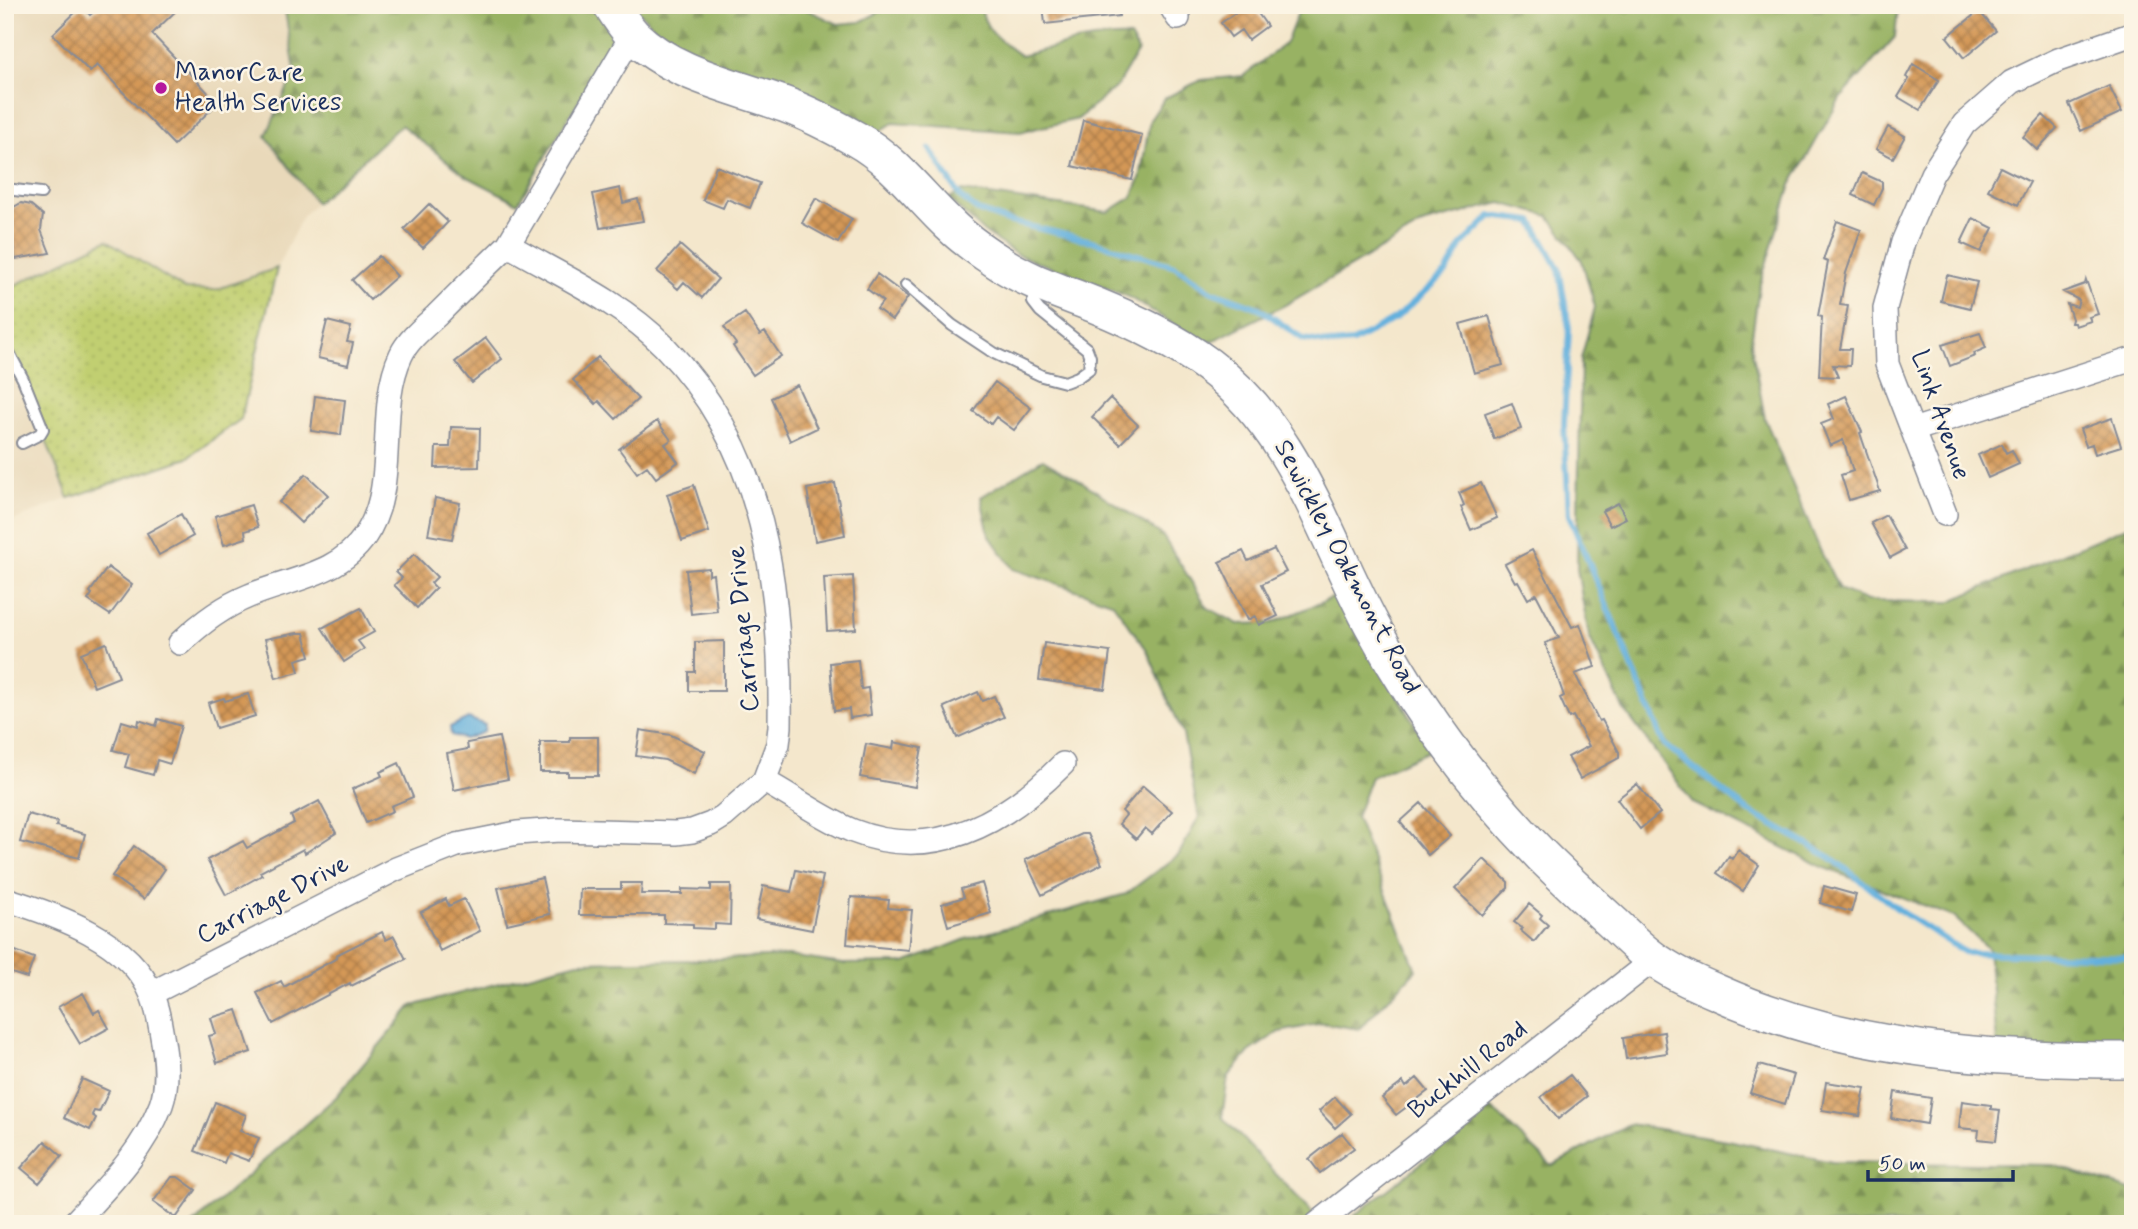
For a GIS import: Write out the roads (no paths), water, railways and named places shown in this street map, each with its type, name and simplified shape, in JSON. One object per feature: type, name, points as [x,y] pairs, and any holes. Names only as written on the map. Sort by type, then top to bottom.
[{"type":"main road","name":"Sewickley Oakmont Road","points":[[611,5],[632,35],[676,64],[810,115],[862,142],[898,172],[965,239],[1002,265],[1122,316],[1169,340],[1209,366],[1263,416],[1291,458],[1378,636],[1454,754],[1530,844],[1653,960],[1699,985],[1757,1009],[1846,1036],[1939,1051],[2038,1058],[2133,1060]]},
{"type":"street","name":"Link Avenue","points":[[1945,514],[1887,364],[1885,308],[1903,242],[1932,174],[1964,124],[2012,82],[2058,60],[2133,34]]},
{"type":"street","points":[[180,643],[205,619],[249,596],[332,567],[365,537],[376,517],[382,493],[394,375],[402,353],[508,244],[632,35]]},
{"type":"street","name":"Carriage Drive","points":[[152,993],[396,869],[457,845],[517,833],[559,830],[676,833],[692,831],[724,816],[764,781],[778,744],[780,727],[776,621],[760,513],[741,460],[706,398],[663,345],[608,302],[508,244]]},
{"type":"street","points":[[1913,430],[2133,359]]},
{"type":"street","points":[[764,781],[852,830],[877,839],[933,842],[979,827],[1003,813],[1027,798],[1063,764]]},
{"type":"street","points":[[5,899],[38,909],[93,933],[134,968],[152,993],[165,1053],[166,1077],[162,1102],[150,1129],[136,1150],[73,1224]]},
{"type":"street","name":"Buckhill Road","points":[[1317,1224],[1653,960]]},
{"type":"lane","points":[[5,189],[40,193]]},
{"type":"lane","points":[[906,285],[951,325],[994,352],[1042,376],[1065,382],[1089,369],[1090,357],[1087,349],[1040,311],[1033,302],[1039,282]]},
{"type":"lane","points":[[5,345],[23,379],[43,429],[40,434],[22,443]]},
{"type":"water","points":[[468,718],[485,725],[484,732],[465,739],[451,735],[450,727]]},
{"type":"waterway","points":[[930,149],[961,198],[979,211],[1175,266],[1212,291],[1259,308],[1303,339],[1332,344],[1353,342],[1396,318],[1446,273],[1462,245],[1491,216],[1532,221],[1559,269],[1569,328],[1564,425],[1569,515],[1664,744],[1748,811],[1830,857],[1902,912],[1966,953],[2133,957]]},
{"type":"place","name":"ManorCare Health Services","points":[[161,88]]}]
